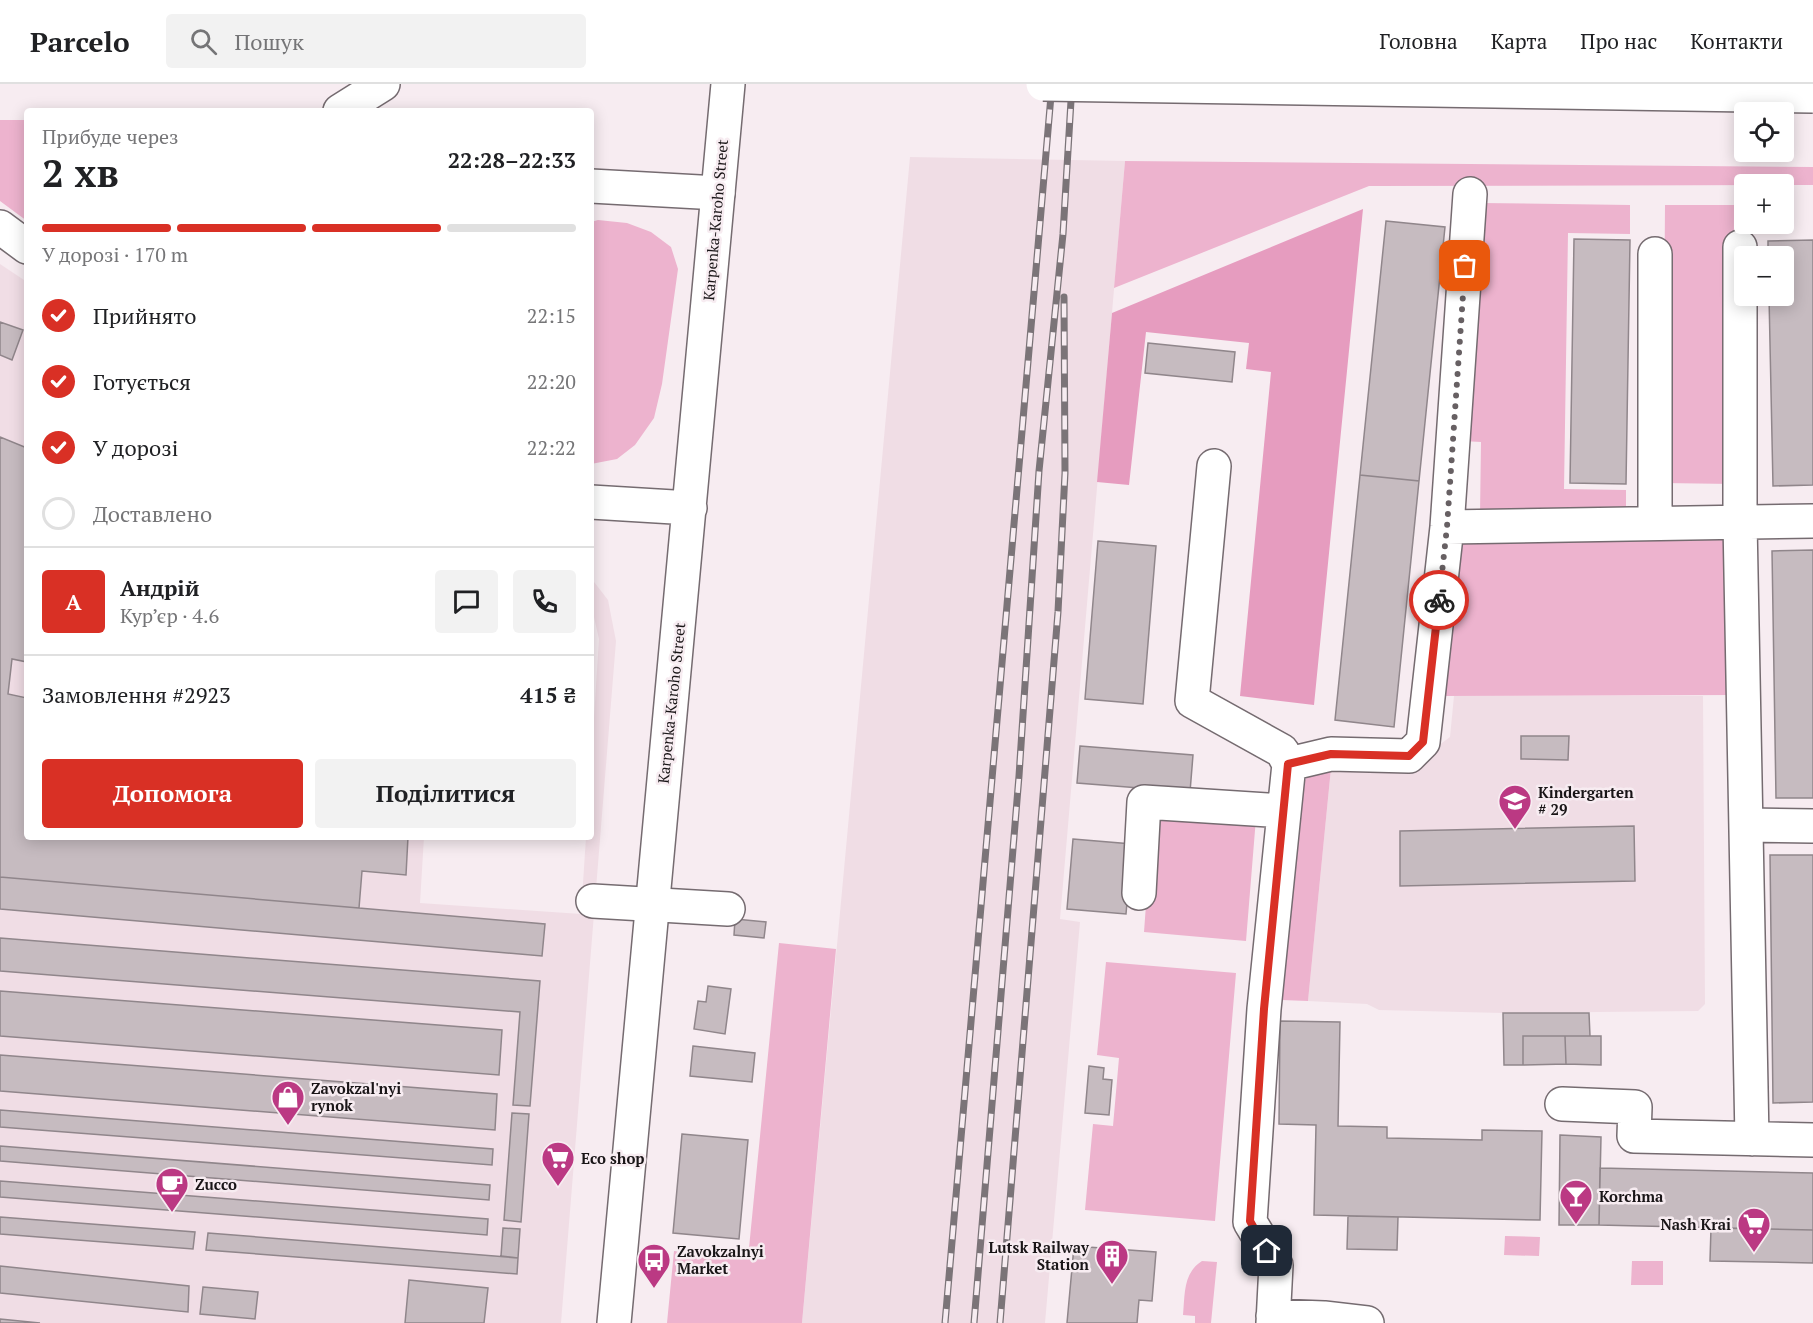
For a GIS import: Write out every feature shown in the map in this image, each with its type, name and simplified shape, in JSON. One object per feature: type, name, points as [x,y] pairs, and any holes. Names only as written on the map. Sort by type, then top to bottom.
[{"type":"main road","points":[[362,84],[384,84]]},
{"type":"main road","points":[[345,108],[384,84]]},
{"type":"main road","name":"Karpenka-Karoho Street","points":[[614,1323],[728,84]]},
{"type":"main road","points":[[1043,84],[1813,96]]},
{"type":"main road","points":[[594,186],[718,193]]},
{"type":"main road","points":[[1288,764],[1331,754],[1409,756],[1423,742],[1447,527],[1470,194]]},
{"type":"main road","points":[[0,227],[24,245]]},
{"type":"main road","points":[[1655,254],[1655,523]]},
{"type":"main road","points":[[1740,306],[1740,522],[1752,1139]]},
{"type":"main road","points":[[1214,466],[1192,701],[1282,751],[1288,764],[1264,1009],[1250,1221],[1276,1265],[1273,1319],[1324,1318],[1367,1323]]},
{"type":"main road","points":[[594,502],[690,508]]},
{"type":"main road","points":[[1447,527],[1813,521]]},
{"type":"main road","points":[[1139,893],[1144,802],[1283,810]]},
{"type":"main road","points":[[1747,825],[1813,826]]},
{"type":"main road","points":[[593,901],[728,909]]},
{"type":"main road","points":[[1562,1104],[1635,1107],[1634,1136],[1813,1140]]},
{"type":"shaded area","points":[[0,120],[24,120],[24,219],[0,201]]},
{"type":"shaded area","points":[[910,157],[1125,161],[1060,919],[1080,922],[1045,1323],[802,1323]]},
{"type":"shaded area","points":[[1125,161],[1813,167],[1813,185],[1794,185],[1794,174],[1734,174],[1734,185],[1369,186],[1114,288]]},
{"type":"shaded area","points":[[1480,203],[1630,205],[1630,234],[1568,233],[1564,489],[1626,490],[1626,518],[1480,515],[1481,442],[1462,441]]},
{"type":"shaded area","points":[[1665,205],[1734,205],[1733,484],[1663,483]]},
{"type":"shaded area","points":[[1363,209],[1314,705],[1240,696],[1271,372],[1246,369],[1249,343],[1146,332],[1129,485],[1097,482],[1112,313]]},
{"type":"shaded area","points":[[594,221],[627,223],[651,232],[671,247],[678,269],[662,384],[654,418],[635,445],[617,459],[594,463]]},
{"type":"shaded area","name":"Zavokzal'nyi rynok","points":[[0,264],[24,280],[24,840],[424,840],[420,903],[581,914],[586,840],[594,840],[594,717],[599,639],[594,617],[594,582],[608,600],[616,641],[561,1323],[0,1323]]},
{"type":"shaded area","points":[[1730,530],[1732,695],[1437,696],[1453,535]]},
{"type":"shaded area","name":"Kindergarten # 29","points":[[1454,696],[1703,696],[1705,1004],[1698,1011],[1503,1013],[1379,1010],[1367,1004],[1308,1001],[1331,768],[1419,760],[1450,737]]},
{"type":"shaded area","points":[[1331,768],[1308,1001],[1282,1000],[1303,783],[1311,772]]},
{"type":"shaded area","points":[[1153,809],[1256,818],[1246,941],[1144,932]]},
{"type":"shaded area","points":[[779,943],[836,949],[802,1323],[667,1323],[674,1251],[748,1258]]},
{"type":"shaded area","points":[[1106,962],[1236,973],[1215,1221],[1085,1210],[1093,1124],[1113,1126],[1119,1058],[1097,1055]]},
{"type":"shaded area","points":[[1505,1236],[1540,1237],[1539,1256],[1504,1255]]},
{"type":"shaded area","points":[[1202,1261],[1217,1262],[1211,1323],[1195,1323],[1195,1316],[1183,1315],[1188,1278]]},
{"type":"shaded area","points":[[1632,1261],[1663,1261],[1663,1285],[1631,1285]]},
{"type":"building","points":[[1386,221],[1445,227],[1419,481],[1360,475]]},
{"type":"building","points":[[1574,239],[1630,240],[1626,484],[1570,483]]},
{"type":"building","points":[[1813,240],[1813,485],[1773,486],[1769,306],[1794,306],[1794,246],[1768,246],[1768,241]]},
{"type":"building","points":[[0,322],[23,330],[12,360],[0,355]]},
{"type":"building","points":[[1148,343],[1235,352],[1232,382],[1145,373]]},
{"type":"building","points":[[0,437],[24,447],[24,661],[12,659],[8,694],[24,697],[24,840],[408,840],[406,875],[362,871],[359,908],[0,877]]},
{"type":"building","points":[[1360,475],[1419,481],[1394,727],[1335,720]]},
{"type":"building","points":[[1098,541],[1156,546],[1143,704],[1085,699]]},
{"type":"building","points":[[1813,550],[1813,798],[1776,798],[1772,551]]},
{"type":"building","points":[[1521,736],[1569,736],[1568,760],[1521,759]]},
{"type":"building","points":[[1080,746],[1193,755],[1190,792],[1077,783]]},
{"type":"building","points":[[1634,826],[1635,881],[1400,886],[1400,831]]},
{"type":"building","points":[[1073,839],[1132,844],[1126,914],[1067,909]]},
{"type":"building","points":[[1770,855],[1813,855],[1813,1102],[1773,1103]]},
{"type":"building","points":[[0,877],[545,924],[542,956],[0,909]]},
{"type":"building","points":[[735,919],[766,922],[764,938],[734,935]]},
{"type":"building","points":[[0,938],[540,981],[530,1106],[513,1105],[520,1012],[0,971]]},
{"type":"building","points":[[708,986],[731,989],[725,1034],[694,1029],[698,1001],[706,1002]]},
{"type":"building","points":[[0,991],[502,1030],[499,1075],[0,1036]]},
{"type":"building","points":[[1503,1013],[1589,1013],[1590,1036],[1523,1036],[1523,1065],[1504,1065]]},
{"type":"building","points":[[1280,1021],[1340,1022],[1338,1126],[1387,1127],[1387,1138],[1482,1140],[1482,1130],[1542,1131],[1540,1220],[1314,1215],[1316,1125],[1279,1124]]},
{"type":"building","points":[[1523,1036],[1565,1036],[1566,1064],[1523,1065]]},
{"type":"building","points":[[1565,1036],[1601,1036],[1601,1065],[1566,1064]]},
{"type":"building","points":[[693,1046],[755,1053],[752,1082],[690,1076]]},
{"type":"building","points":[[0,1055],[497,1094],[495,1130],[0,1091]]},
{"type":"building","points":[[1089,1066],[1104,1068],[1103,1079],[1112,1080],[1109,1115],[1085,1113]]},
{"type":"building","points":[[0,1110],[493,1149],[492,1165],[0,1127]]},
{"type":"building","points":[[512,1113],[529,1114],[521,1222],[504,1220]]},
{"type":"building","points":[[682,1134],[748,1140],[739,1239],[673,1233]]},
{"type":"building","points":[[1560,1135],[1601,1137],[1599,1225],[1559,1225]]},
{"type":"building","points":[[0,1146],[490,1185],[489,1200],[0,1161]]},
{"type":"building","points":[[1600,1168],[1813,1173],[1813,1230],[1599,1225]]},
{"type":"building","points":[[0,1181],[488,1219],[487,1235],[0,1197]]},
{"type":"building","points":[[1348,1216],[1398,1217],[1397,1250],[1347,1249]]},
{"type":"building","points":[[0,1217],[195,1232],[193,1249],[0,1234]]},
{"type":"building","points":[[503,1228],[520,1229],[518,1258],[501,1256]]},
{"type":"building","points":[[1711,1228],[1813,1230],[1813,1263],[1710,1261]]},
{"type":"building","points":[[208,1233],[518,1258],[517,1274],[206,1250]]},
{"type":"building","name":"Lutsk Railway Station","points":[[1074,1246],[1156,1252],[1152,1301],[1139,1300],[1137,1323],[1067,1323]]},
{"type":"building","points":[[0,1266],[189,1286],[188,1312],[0,1293]]},
{"type":"building","points":[[409,1280],[488,1288],[484,1323],[405,1323]]},
{"type":"building","points":[[203,1287],[258,1292],[255,1319],[200,1314]]},
{"type":"building","points":[[0,1319],[40,1323],[0,1323]]},
{"type":"railway","points":[[945,1323],[1052,84]]},
{"type":"railway","points":[[974,1323],[1019,776],[1039,471],[1063,234],[1072,84]]},
{"type":"railway","points":[[1000,1323],[1058,612],[1065,473],[1064,297]]},
{"type":"way so far","points":[[1439,600],[1447,527],[1465,266]]},
{"type":"place","name":"Kindergarten # 29","points":[[1515,830]]},
{"type":"place","name":"Zavokzal'nyi rynok","points":[[288,1126]]},
{"type":"place","name":"Eco shop","points":[[558,1187]]},
{"type":"place","name":"Zucco","points":[[172,1213]]},
{"type":"place","name":"Korchma","points":[[1576,1225]]},
{"type":"place","name":"Nash Krai","points":[[1754,1253]]},
{"type":"place","name":"Lutsk Railway Station","points":[[1112,1285]]},
{"type":"place","name":"Zavokzalnyi Market","points":[[654,1289]]},
{"type":"route","points":[[1267,1251],[1250,1221],[1264,1009],[1288,764],[1331,754],[1409,756],[1423,742],[1439,600]]}]
